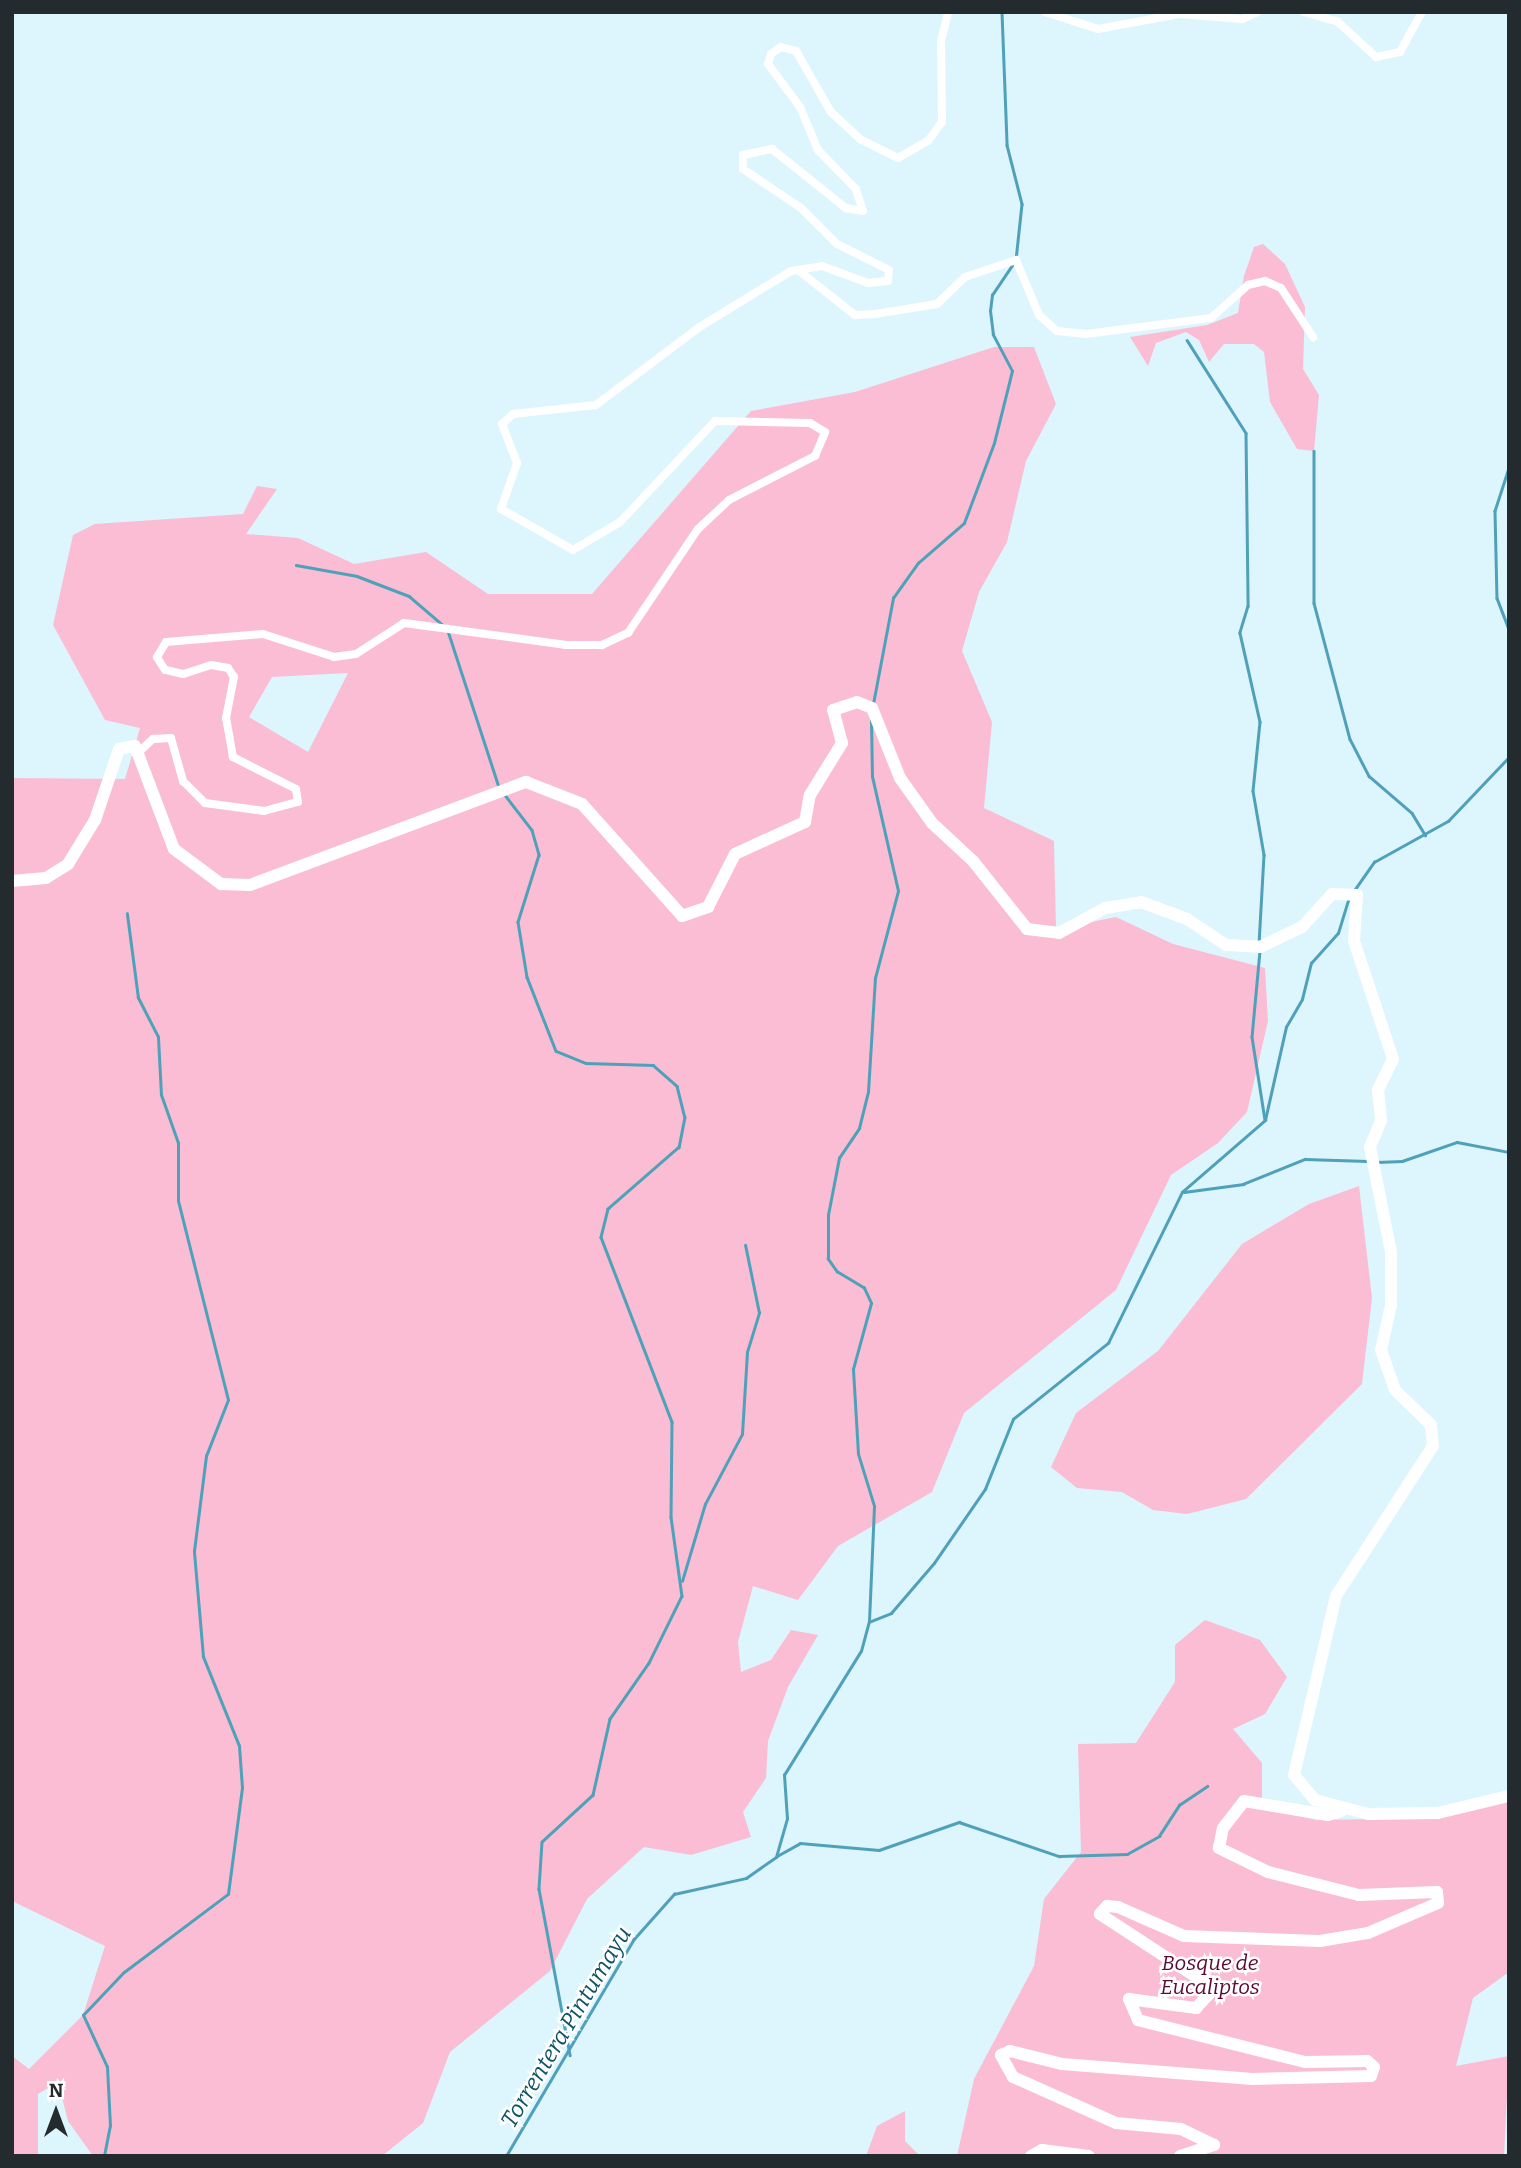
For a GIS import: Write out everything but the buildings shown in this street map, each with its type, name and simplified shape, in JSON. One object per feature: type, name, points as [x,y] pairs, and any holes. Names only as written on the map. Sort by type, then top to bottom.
[{"type":"street","points":[[12,881],[46,878],[68,864],[95,820],[120,749],[141,750],[153,739],[172,738],[183,781],[205,803],[264,811],[298,802],[296,789],[233,758],[226,718],[234,677],[228,668],[211,665],[183,674],[165,670],[158,657],[166,642],[263,634],[334,657],[356,654],[404,624],[555,645],[603,645],[628,633],[698,529],[729,500],[815,456],[825,432],[810,423],[715,421],[620,523],[573,550],[501,509],[517,463],[502,424],[513,414],[596,405],[698,328],[798,270],[822,266],[881,285],[891,276],[837,244],[801,208],[743,169],[743,155],[772,149],[846,208],[858,213],[865,206],[818,150],[800,107],[768,64],[771,54],[781,47],[796,51],[831,112],[860,139],[898,158],[928,141],[942,122],[941,41],[948,12]]},
{"type":"street","points":[[1045,12],[1098,29],[1179,14],[1242,19],[1258,12]]},
{"type":"street","points":[[1304,12],[1338,22],[1376,57],[1400,52],[1422,12]]},
{"type":"street","points":[[798,270],[855,315],[937,304],[964,277],[1016,260],[1039,316],[1058,331],[1095,334],[1211,318],[1248,285],[1265,281],[1281,288],[1313,337]]},
{"type":"street","points":[[141,750],[174,849],[221,884],[250,885],[526,782],[582,804],[682,916],[708,906],[735,854],[805,822],[810,795],[842,743],[833,710],[858,702],[872,708],[900,778],[932,823],[973,861],[1027,929],[1059,933],[1105,908],[1141,902],[1187,919],[1226,945],[1260,947],[1302,927],[1332,894],[1357,895],[1354,941],[1393,1059],[1378,1090],[1381,1121],[1370,1147],[1391,1252],[1391,1305],[1381,1350],[1395,1390],[1431,1425],[1433,1446],[1331,1612],[1294,1775],[1304,1794],[1342,1810],[1438,1813],[1509,1796]]},
{"type":"street","points":[[1180,2156],[1214,2145],[1181,2129],[1116,2123],[1013,2077],[1001,2056],[1010,2051],[1062,2064],[1252,2079],[1371,2076],[1374,2067],[1367,2061],[1305,2062],[1138,2020],[1129,1999],[1196,2008],[1209,1994],[1208,1984],[1100,1914],[1118,1907],[1184,1936],[1320,1941],[1368,1933],[1438,1903],[1437,1892],[1359,1895],[1268,1872],[1219,1848],[1223,1828],[1244,1801],[1328,1815],[1342,1810]]},
{"type":"street","points":[[1031,2156],[1042,2150],[1089,2156]]},
{"type":"green space","points":[[1263,244],[1285,264],[1305,307],[1303,369],[1319,395],[1314,451],[1297,449],[1270,402],[1264,352],[1254,344],[1224,344],[1209,362],[1199,340],[1186,332],[1156,343],[1148,366],[1130,337],[1207,325],[1238,313],[1244,276],[1254,247]]},
{"type":"green space","points":[[994,347],[1034,347],[1056,404],[1026,461],[1007,542],[979,592],[962,651],[992,722],[984,808],[1054,841],[1056,929],[1116,917],[1173,944],[1265,968],[1268,1021],[1247,1112],[1218,1143],[1171,1175],[1116,1290],[964,1413],[932,1492],[838,1546],[798,1600],[753,1586],[738,1642],[741,1672],[771,1660],[791,1630],[818,1635],[788,1687],[768,1741],[766,1778],[743,1812],[751,1837],[691,1855],[644,1847],[587,1899],[550,1971],[450,2052],[423,2123],[382,2156],[93,2156],[68,2121],[58,2082],[38,2094],[38,2156],[12,2156],[12,2056],[29,2069],[83,2015],[105,1946],[12,1901],[12,778],[125,779],[140,728],[105,720],[53,625],[73,535],[95,524],[243,514],[257,486],[277,489],[246,534],[298,538],[354,564],[426,552],[488,594],[592,594],[751,411],[855,392]],"holes":[[[348,673],[308,752],[249,717],[272,677]]]},
{"type":"green space","points":[[1359,1186],[1372,1298],[1362,1384],[1246,1499],[1187,1514],[1153,1510],[1122,1492],[1077,1488],[1051,1467],[1076,1413],[1158,1351],[1242,1244],[1309,1204]]},
{"type":"green space","name":"Bosque de Eucaliptos","points":[[1205,1620],[1260,1640],[1287,1677],[1265,1714],[1233,1729],[1262,1763],[1262,1808],[1317,1820],[1433,1818],[1509,1799],[1509,1972],[1473,1998],[1456,2066],[1509,2056],[1504,2156],[957,2156],[974,2079],[1034,1966],[1044,1899],[1081,1852],[1078,1744],[1136,1743],[1175,1682],[1175,1645]]},
{"type":"green space","points":[[905,2111],[905,2141],[920,2156],[866,2156],[877,2126]]},
{"type":"waterway","points":[[1002,12],[1007,145],[1022,204],[1016,260]]},
{"type":"waterway","points":[[873,704],[893,598],[918,563],[964,523],[994,443],[1012,371],[993,335],[990,311],[992,295],[1012,265]]},
{"type":"waterway","points":[[1187,340],[1246,433],[1248,606],[1240,633],[1260,722],[1253,791],[1264,855],[1259,944]]},
{"type":"waterway","points":[[1314,451],[1314,603],[1350,739],[1369,776],[1412,813],[1425,835]]},
{"type":"waterway","name":"Torrentera Pintumayu","points":[[1509,468],[1495,511],[1497,598],[1509,629]]},
{"type":"waterway","points":[[296,565],[357,576],[409,596],[444,626]]},
{"type":"waterway","points":[[448,631],[499,787]]},
{"type":"waterway","name":"Torrentera Pintumayu","points":[[1509,697],[1509,723]]},
{"type":"waterway","points":[[869,1621],[874,1506],[858,1454],[853,1369],[871,1303],[864,1288],[837,1272],[828,1259],[828,1215],[839,1158],[859,1128],[868,1092],[875,978],[898,891],[872,777],[871,718]]},
{"type":"waterway","name":"Torrentera Pintumayu","points":[[1353,892],[1374,862],[1448,821],[1509,757]]},
{"type":"waterway","points":[[505,795],[532,830],[539,855],[518,922],[527,977],[556,1051],[586,1063],[653,1065],[677,1086],[685,1117],[679,1147],[608,1209],[601,1237],[672,1422],[671,1517],[682,1596],[649,1663],[610,1719],[593,1795],[542,1842],[539,1889],[570,2055]]},
{"type":"waterway","name":"Torrentera Pintumayu","points":[[506,2156],[633,1940],[674,1894],[746,1878],[776,1857],[787,1819],[784,1775],[861,1651],[869,1622],[891,1613],[934,1563],[985,1489],[1013,1419],[1108,1343],[1182,1192],[1265,1120],[1286,1027],[1302,999],[1311,963],[1338,933],[1348,900]]},
{"type":"waterway","points":[[104,2156],[110,2126],[107,2067],[83,2015],[124,1972],[228,1894],[242,1788],[239,1746],[203,1657],[194,1551],[206,1456],[228,1400],[178,1201],[178,1143],[161,1095],[158,1037],[138,998],[127,914]]},
{"type":"waterway","points":[[1260,951],[1252,1037],[1265,1120]]},
{"type":"waterway","points":[[1377,1162],[1402,1161],[1457,1142],[1509,1152]]},
{"type":"waterway","points":[[1184,1192],[1243,1184],[1305,1159],[1367,1161]]},
{"type":"waterway","points":[[682,1581],[705,1504],[742,1434],[747,1352],[759,1313],[745,1245]]},
{"type":"waterway","points":[[777,1856],[800,1843],[879,1850],[959,1822],[1059,1856],[1127,1854],[1159,1836],[1179,1805],[1207,1786]]}]
